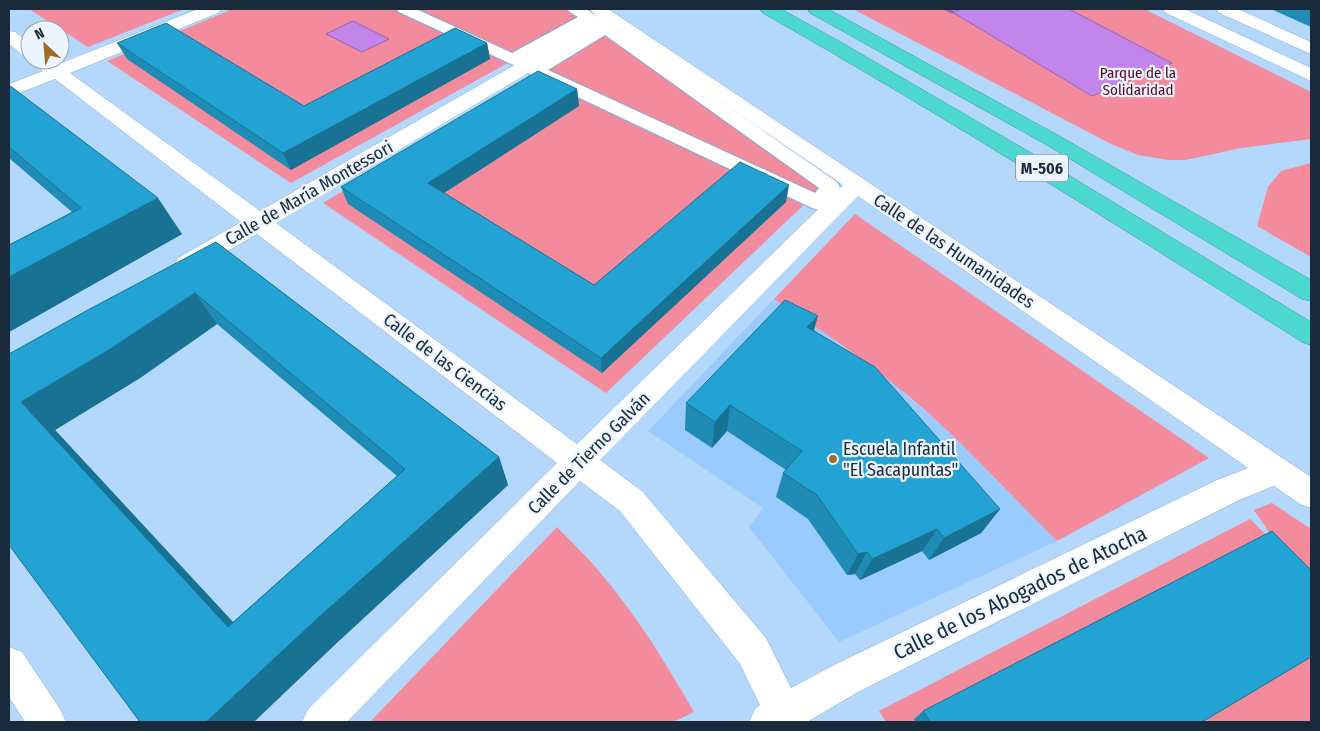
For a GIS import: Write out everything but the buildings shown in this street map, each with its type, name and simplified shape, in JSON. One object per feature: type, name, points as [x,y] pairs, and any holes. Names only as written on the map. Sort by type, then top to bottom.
[{"type":"highway","name":"M-506","points":[[769,9],[845,51],[1022,156],[1311,335]]},
{"type":"highway","name":"M-506","points":[[816,9],[1054,141],[1311,292]]},
{"type":"street","points":[[70,59],[212,9]]},
{"type":"street","points":[[404,9],[513,60],[590,17],[575,9]]},
{"type":"street","points":[[1172,9],[1311,75]]},
{"type":"street","points":[[1225,9],[1311,49]]},
{"type":"street","name":"Calle de las Humanidades","points":[[603,13],[1311,494]]},
{"type":"street","name":"Calle de María Montessori","points":[[169,274],[603,13]]},
{"type":"street","points":[[605,28],[830,187],[819,203],[551,76],[535,70],[605,28]]},
{"type":"street","points":[[9,36],[20,44]]},
{"type":"street","points":[[9,92],[43,70]]},
{"type":"street","name":"Calle de las Ciencias","points":[[54,70],[631,502],[753,651],[780,719]]},
{"type":"street","name":"Calle de Tierno Galván","points":[[321,722],[836,203],[857,185]]},
{"type":"street","name":"Calle de los Abogados de Atocha","points":[[780,719],[845,679],[1228,490],[1275,471]]},
{"type":"street","points":[[9,665],[47,722]]},
{"type":"shaded area","points":[[962,9],[1069,9],[1172,63],[1092,96],[952,12]]},
{"type":"shaded area","points":[[353,21],[389,39],[362,52],[326,34]]},
{"type":"shaded area","name":"Escuela Infantil \"El Sacapuntas\"","points":[[774,299],[815,326],[893,384],[949,432],[1057,541],[839,642],[749,527],[763,508],[648,431]]},
{"type":"green space","points":[[29,9],[184,9],[88,47],[70,35],[70,20],[46,20]]},
{"type":"green space","points":[[233,9],[404,9],[513,60],[291,183],[107,61]]},
{"type":"green space","points":[[411,9],[568,9],[583,18],[511,56]]},
{"type":"green space","name":"Parque de la Solidaridad","points":[[853,9],[1144,9],[1311,92],[1311,139],[1241,148],[1186,160],[1168,160],[1138,155],[1111,144]]},
{"type":"green space","points":[[602,33],[824,187],[815,198],[541,70]]},
{"type":"green space","points":[[542,72],[811,198],[606,393],[323,203]]},
{"type":"green space","points":[[1311,163],[1311,257],[1257,226],[1268,187],[1281,171]]},
{"type":"green space","points":[[855,214],[1209,458],[1057,541],[950,433],[909,396],[843,346],[774,299]]},
{"type":"green space","points":[[1272,503],[1311,529],[1311,571],[1269,532],[1254,510]]},
{"type":"green space","points":[[1250,519],[1311,579],[1311,722],[886,722],[879,711]]},
{"type":"green space","points":[[557,527],[592,563],[628,607],[694,712],[673,722],[370,722]]},
{"type":"waterway","points":[[946,9],[952,12]]},
{"type":"place","name":"Escuela Infantil \"El Sacapuntas\"","points":[[833,459]]}]
